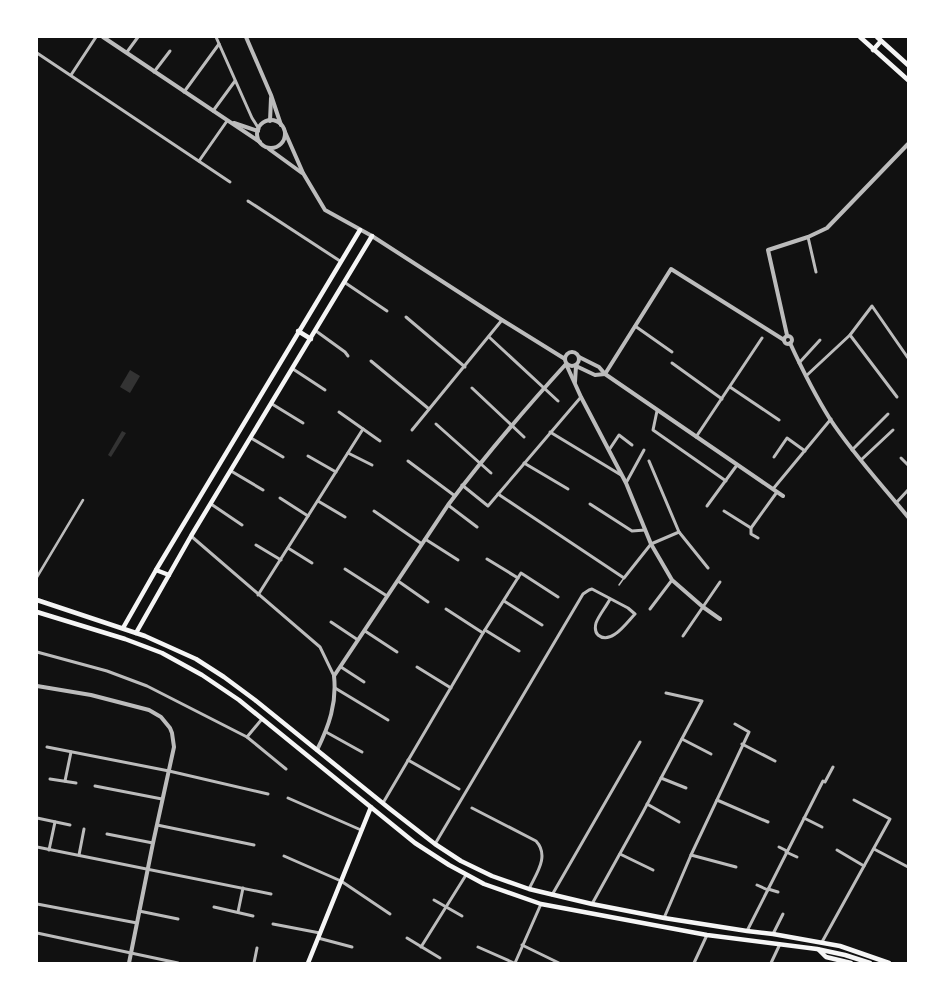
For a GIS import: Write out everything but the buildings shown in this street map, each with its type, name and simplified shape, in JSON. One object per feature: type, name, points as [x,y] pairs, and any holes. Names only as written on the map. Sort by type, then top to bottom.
[{"type":"main road","points":[[860,37],[908,80]]},
{"type":"main road","points":[[873,50],[879,39],[908,65]]},
{"type":"main road","points":[[123,628],[298,331],[360,230]]},
{"type":"main road","points":[[136,633],[191,536],[372,236]]},
{"type":"main road","points":[[298,331],[311,339]]},
{"type":"main road","points":[[156,570],[169,575]]},
{"type":"main road","points":[[37,600],[156,640],[196,659],[255,700],[435,844],[461,861],[492,876],[529,889],[592,904],[664,918],[822,942],[855,950],[889,963]]},
{"type":"main road","points":[[37,612],[125,639],[162,653],[202,675],[249,708],[415,843],[449,865],[484,884],[541,904],[707,935],[817,949],[845,955],[870,963]]},
{"type":"main road","points":[[249,708],[255,700]]},
{"type":"main road","points":[[308,963],[371,806]]},
{"type":"main road","points":[[817,949],[826,957],[851,963]]},
{"type":"street","points":[[71,75],[96,37]]},
{"type":"street","points":[[103,37],[260,142],[303,173]]},
{"type":"street","points":[[127,52],[138,37]]},
{"type":"street","points":[[216,37],[258,130],[258,138],[260,142]]},
{"type":"street","points":[[246,37],[303,173],[325,210],[372,236],[565,359]]},
{"type":"street","points":[[184,92],[219,44]]},
{"type":"street","points":[[154,72],[170,51]]},
{"type":"street","points":[[37,53],[230,182]]},
{"type":"street","points":[[213,112],[236,81]]},
{"type":"street","points":[[270,121],[271,95]]},
{"type":"street","points":[[199,161],[228,121]]},
{"type":"street","points":[[228,121],[258,130]]},
{"type":"street","points":[[258,130],[265,122],[274,121],[282,125]]},
{"type":"street","points":[[267,147],[271,148],[280,145],[285,137],[285,132]]},
{"type":"street","points":[[790,344],[792,339],[787,335],[768,250],[808,237],[827,228],[908,144]]},
{"type":"street","points":[[248,201],[340,261]]},
{"type":"street","points":[[808,237],[816,272]]},
{"type":"street","points":[[606,374],[671,269],[790,344],[806,376],[831,419],[852,450],[908,517]]},
{"type":"street","points":[[344,282],[387,311]]},
{"type":"street","points":[[806,376],[850,335],[872,306],[908,357]]},
{"type":"street","points":[[406,317],[465,367]]},
{"type":"street","points":[[412,430],[502,320]]},
{"type":"street","points":[[636,326],[672,352]]},
{"type":"street","points":[[316,331],[345,352],[348,356]]},
{"type":"street","points":[[784,340],[787,335]]},
{"type":"street","points":[[850,335],[897,397]]},
{"type":"street","points":[[489,337],[558,401]]},
{"type":"street","points":[[696,437],[762,338]]},
{"type":"street","points":[[799,363],[820,340]]},
{"type":"street","points":[[720,619],[703,607],[672,580],[652,544],[626,482],[581,397],[566,364],[565,359],[567,354],[571,352],[576,353],[579,357],[599,367],[606,374],[657,411],[783,496]]},
{"type":"street","points":[[575,383],[576,366],[580,361],[579,357]]},
{"type":"street","points":[[371,361],[429,409]]},
{"type":"street","points":[[672,363],[722,399]]},
{"type":"street","points":[[566,364],[572,367],[576,366],[595,375],[606,374]]},
{"type":"street","points":[[334,676],[462,485],[511,426],[566,364]]},
{"type":"street","points":[[293,369],[325,390]]},
{"type":"street","points":[[730,387],[779,420]]},
{"type":"street","points":[[472,388],[524,437]]},
{"type":"street","points":[[462,485],[488,506],[581,397]]},
{"type":"street","points":[[272,404],[303,423]]},
{"type":"street","points":[[657,411],[653,430],[726,481]]},
{"type":"street","points":[[339,412],[380,441]]},
{"type":"street","points":[[852,450],[888,414]]},
{"type":"street","points":[[758,538],[751,534],[751,528],[775,491],[831,419]]},
{"type":"street","points":[[436,424],[491,473]]},
{"type":"street","points":[[258,595],[363,430]]},
{"type":"street","points":[[861,460],[893,430]]},
{"type":"street","points":[[550,432],[622,476]]},
{"type":"street","points":[[609,450],[619,435],[632,445]]},
{"type":"street","points":[[251,438],[283,457]]},
{"type":"street","points":[[774,458],[787,438],[805,451]]},
{"type":"street","points":[[626,482],[644,450]]},
{"type":"street","points":[[348,453],[372,465]]},
{"type":"street","points":[[308,456],[336,472]]},
{"type":"street","points":[[901,458],[908,465]]},
{"type":"street","points":[[408,461],[455,496]]},
{"type":"street","points":[[649,461],[679,532],[708,568]]},
{"type":"street","points":[[524,463],[568,490]]},
{"type":"street","points":[[707,506],[737,465]]},
{"type":"street","points":[[231,471],[263,490]]},
{"type":"street","points":[[896,503],[908,490]]},
{"type":"street","points":[[498,494],[624,578],[652,544],[679,532]]},
{"type":"street","points":[[280,498],[308,516]]},
{"type":"street","points":[[37,577],[83,500]]},
{"type":"street","points":[[318,501],[345,517]]},
{"type":"street","points":[[211,504],[242,525]]},
{"type":"street","points":[[590,504],[632,531],[646,530]]},
{"type":"street","points":[[448,505],[477,527]]},
{"type":"street","points":[[374,511],[422,544]]},
{"type":"street","points":[[724,511],[751,528]]},
{"type":"street","points":[[191,536],[320,647],[334,676],[336,688],[333,712],[326,732],[317,750]]},
{"type":"street","points":[[425,539],[458,560]]},
{"type":"street","points":[[256,545],[281,560]]},
{"type":"street","points":[[288,548],[312,563]]},
{"type":"street","points":[[487,559],[518,578]]},
{"type":"street","points":[[345,569],[387,596]]},
{"type":"street","points":[[383,803],[484,632],[521,573],[558,597]]},
{"type":"street","points":[[650,609],[672,580]]},
{"type":"street","points":[[398,581],[428,602]]},
{"type":"street","points":[[683,636],[720,582]]},
{"type":"street","points":[[435,844],[583,594],[589,590],[592,590],[610,599],[628,608],[634,614],[616,634],[607,638],[598,635],[595,627],[596,623],[610,599]]},
{"type":"street","points":[[504,602],[542,625]]},
{"type":"street","points":[[446,609],[484,632],[520,651]]},
{"type":"street","points":[[331,622],[358,640]]},
{"type":"street","points":[[365,631],[397,652]]},
{"type":"street","points":[[37,652],[106,671],[147,686],[247,737],[286,769]]},
{"type":"street","points":[[341,667],[364,682]]},
{"type":"street","points":[[416,667],[451,688]]},
{"type":"street","points":[[37,686],[91,695],[141,707],[154,712],[161,717],[172,733],[174,747],[129,963]]},
{"type":"street","points":[[336,688],[388,720]]},
{"type":"street","points":[[592,904],[702,701],[666,693]]},
{"type":"street","points":[[247,737],[262,719]]},
{"type":"street","points":[[664,918],[691,855],[718,800],[742,744],[749,732],[735,724]]},
{"type":"street","points":[[326,732],[362,752]]},
{"type":"street","points":[[682,739],[711,754]]},
{"type":"street","points":[[552,895],[640,742]]},
{"type":"street","points":[[742,744],[775,761]]},
{"type":"street","points":[[47,747],[168,771],[268,794]]},
{"type":"street","points":[[65,781],[71,752]]},
{"type":"street","points":[[408,760],[459,789]]},
{"type":"street","points":[[747,931],[823,781],[825,782],[833,767]]},
{"type":"street","points":[[661,778],[686,788]]},
{"type":"street","points":[[50,779],[76,784]]},
{"type":"street","points":[[95,786],[162,800]]},
{"type":"street","points":[[288,798],[362,830]]},
{"type":"street","points":[[718,800],[768,822]]},
{"type":"street","points":[[822,942],[890,819],[854,800]]},
{"type":"street","points":[[647,804],[679,822]]},
{"type":"street","points":[[472,808],[536,841],[540,845],[543,857],[529,889]]},
{"type":"street","points":[[37,818],[70,825]]},
{"type":"street","points":[[804,818],[822,827]]},
{"type":"street","points":[[49,850],[54,822]]},
{"type":"street","points":[[157,825],[254,845]]},
{"type":"street","points":[[79,855],[84,829]]},
{"type":"street","points":[[107,834],[153,843]]},
{"type":"street","points":[[37,847],[271,894]]},
{"type":"street","points":[[779,847],[797,857]]},
{"type":"street","points":[[874,849],[908,867]]},
{"type":"street","points":[[837,850],[864,866]]},
{"type":"street","points":[[620,854],[653,870]]},
{"type":"street","points":[[691,855],[736,867]]},
{"type":"street","points":[[284,856],[341,881],[390,914]]},
{"type":"street","points":[[421,947],[466,875]]},
{"type":"street","points":[[757,885],[778,892]]},
{"type":"street","points":[[238,912],[243,888]]},
{"type":"street","points":[[434,900],[462,916]]},
{"type":"street","points":[[37,904],[137,923]]},
{"type":"street","points":[[478,947],[515,963],[541,904]]},
{"type":"street","points":[[214,907],[253,916]]},
{"type":"street","points":[[139,911],[178,919]]},
{"type":"street","points":[[773,934],[782,914]]},
{"type":"street","points":[[273,924],[319,935],[352,946]]},
{"type":"street","points":[[37,933],[178,963]]},
{"type":"street","points":[[694,963],[707,935]]},
{"type":"street","points":[[407,938],[440,958]]},
{"type":"street","points":[[771,963],[780,944]]},
{"type":"street","points":[[522,945],[559,963]]},
{"type":"street","points":[[254,963],[257,948]]},
{"type":"street","points":[[825,963],[826,957]]},
{"type":"lane","points":[[619,585],[624,578]]},
{"type":"shaded area","points":[[130,370],[140,376],[130,393],[120,387]]},
{"type":"shaded area","points":[[122,431],[126,433],[111,457],[108,455]]}]
